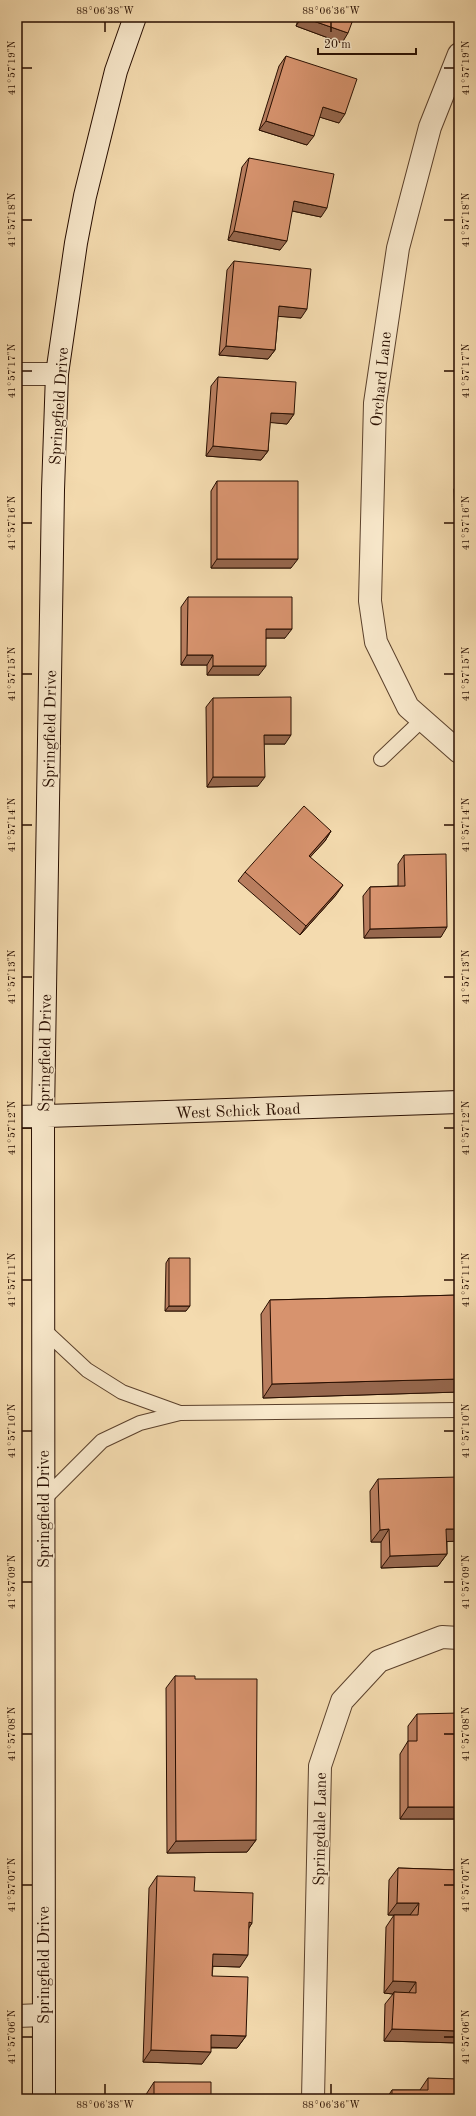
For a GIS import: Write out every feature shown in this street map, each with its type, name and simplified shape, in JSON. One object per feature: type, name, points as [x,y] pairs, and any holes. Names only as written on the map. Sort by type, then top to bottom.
[{"type":"street","name":"Springfield Drive","points":[[44,2099],[43,1116],[53,490],[57,374],[76,243],[85,196],[116,72],[135,17]]},
{"type":"street","name":"Orchard Lane","points":[[415,713],[376,642],[370,601],[375,403],[398,248],[430,127],[459,54]]},
{"type":"street","points":[[17,374],[57,374]]},
{"type":"street","points":[[415,713],[459,752]]},
{"type":"street","name":"West Schick Road","points":[[17,1117],[459,1102]]},
{"type":"street","name":"Springdale Lane","points":[[313,2099],[320,1766],[342,1701],[379,1661],[442,1637],[459,1638]]},
{"type":"street","points":[[17,2016],[43,2015]]},
{"type":"lane","points":[[382,759],[415,713]]},
{"type":"lane","points":[[43,1329],[92,1374],[122,1392],[180,1413]]},
{"type":"lane","points":[[43,1500],[102,1441],[140,1423],[180,1413],[459,1410]]},
{"type":"building","points":[[302,17],[354,17],[348,33]]},
{"type":"building","points":[[286,56],[357,79],[345,114],[323,107],[314,136],[266,121]]},
{"type":"building","points":[[249,158],[334,174],[327,208],[294,201],[287,241],[234,231]]},
{"type":"building","points":[[234,261],[311,269],[307,309],[279,306],[275,350],[226,346]]},
{"type":"building","points":[[218,377],[296,382],[294,414],[271,413],[268,451],[213,446]]},
{"type":"building","points":[[217,481],[298,481],[298,559],[217,559]]},
{"type":"building","points":[[188,597],[292,597],[292,629],[266,629],[266,666],[213,666],[213,655],[187,655]]},
{"type":"building","points":[[291,697],[291,735],[264,735],[265,777],[213,777],[213,698]]},
{"type":"building","points":[[304,806],[331,831],[309,856],[343,885],[306,926],[245,872]]},
{"type":"building","points":[[446,854],[447,927],[370,929],[370,887],[405,886],[404,855]]},
{"type":"building","points":[[169,1258],[190,1258],[190,1306],[169,1306]]},
{"type":"building","points":[[459,1295],[459,1379],[272,1384],[270,1300]]},
{"type":"building","points":[[459,1477],[459,1529],[446,1529],[447,1554],[390,1556],[389,1529],[380,1530],[378,1479]]},
{"type":"building","points":[[175,1676],[195,1676],[195,1679],[257,1679],[256,1840],[176,1841]]},
{"type":"building","points":[[459,1713],[459,1807],[408,1807],[408,1741],[417,1741],[417,1714]]},
{"type":"building","points":[[398,1868],[459,1870],[459,2031],[392,2029],[394,1992],[416,1993],[416,1982],[393,1981],[394,1915],[418,1915],[419,1903],[397,1903]]},
{"type":"building","points":[[157,1876],[195,1877],[194,1891],[253,1893],[252,1923],[249,1922],[248,1955],[213,1954],[212,1976],[248,1977],[246,2036],[211,2035],[211,2052],[151,2050]]},
{"type":"building","points":[[428,2078],[459,2079],[459,2099],[392,2099],[392,2090],[428,2090]]},
{"type":"building","points":[[154,2082],[211,2082],[211,2099],[154,2099]]}]
